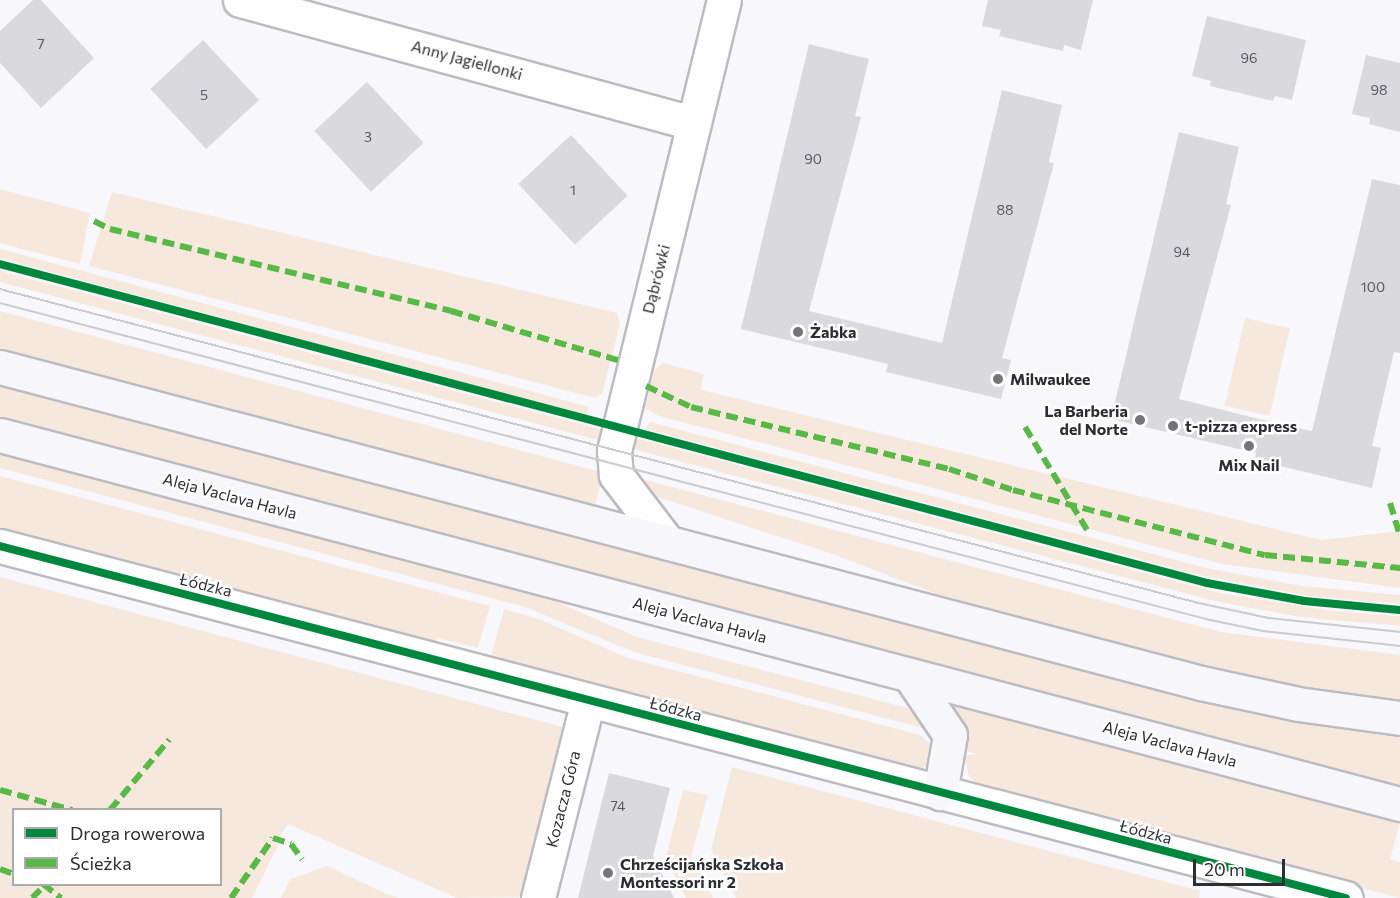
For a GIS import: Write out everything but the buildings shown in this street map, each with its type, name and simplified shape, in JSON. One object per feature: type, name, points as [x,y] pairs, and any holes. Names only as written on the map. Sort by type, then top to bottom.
[{"type":"main road","points":[[0,367],[1201,683],[1298,704],[1400,718]]},
{"type":"main road","name":"Aleja Vaclava Havla","points":[[0,435],[911,677],[1400,804]]},
{"type":"main road","points":[[911,677],[950,735],[940,793]]},
{"type":"street","name":"Anny Jagiellonki","points":[[240,0],[694,123]]},
{"type":"street","name":"Dąbrówki","points":[[668,543],[622,484],[615,465],[618,428],[724,0]]},
{"type":"street","name":"Łódzka","points":[[0,546],[1346,898]]},
{"type":"street","name":"Kozacza Góra","points":[[538,898],[588,699]]},
{"type":"shaded area","points":[[0,189],[90,213],[80,264],[0,243]]},
{"type":"shaded area","points":[[112,192],[617,313],[620,324],[602,394],[595,398],[89,266]]},
{"type":"shaded area","points":[[0,249],[589,407],[587,416],[0,258]]},
{"type":"shaded area","points":[[0,271],[607,431],[604,441],[598,440],[0,282]]},
{"type":"shaded area","points":[[0,311],[604,473],[594,510],[0,351]]},
{"type":"shaded area","points":[[1245,318],[1290,328],[1270,416],[1225,406]]},
{"type":"shaded area","points":[[664,363],[704,374],[701,390],[1321,540],[1400,531],[1400,588],[1222,564],[659,416],[645,408],[655,369]]},
{"type":"shaded area","points":[[0,385],[1195,699],[1296,721],[1400,736],[1400,787],[0,417]]},
{"type":"shaded area","points":[[650,422],[1206,568],[1302,586],[1400,595],[1400,604],[1309,596],[1204,576],[645,429]]},
{"type":"shaded area","points":[[628,436],[1220,593],[1332,611],[1400,616],[1400,626],[1300,617],[1215,601],[625,447]]},
{"type":"shaded area","points":[[0,452],[541,595],[637,637],[907,708],[938,732],[634,652],[525,607],[0,468]]},
{"type":"shaded area","points":[[0,476],[490,606],[478,648],[438,638],[435,647],[0,533]]},
{"type":"shaded area","points":[[630,476],[1221,632],[1400,655],[1400,701],[1260,680],[952,600],[830,553],[654,496]]},
{"type":"shaded area","points":[[0,577],[563,727],[522,897],[457,898],[288,824],[275,843],[278,845],[252,898],[0,898]]},
{"type":"shaded area","points":[[504,609],[539,619],[628,658],[920,735],[939,750],[930,765],[915,770],[490,660]]},
{"type":"shaded area","points":[[942,700],[1400,823],[1389,864],[931,742]]},
{"type":"shaded area","points":[[988,752],[1400,862],[1400,898],[981,788],[969,776],[964,756]]},
{"type":"shaded area","points":[[732,767],[1200,891],[1199,898],[736,898],[711,850]]},
{"type":"shaded area","points":[[683,790],[708,795],[691,856],[713,898],[686,898],[666,857]]},
{"type":"shaded area","points":[[327,866],[399,898],[281,898],[290,879]]},
{"type":"tram line","points":[[0,289],[1199,603],[1269,618],[1400,632]]},
{"type":"tram line","points":[[0,303],[1206,619],[1263,631],[1400,646]]},
{"type":"marked path","points":[[94,221],[110,229],[451,311],[618,360]]},
{"type":"marked path","points":[[646,386],[691,407],[949,469],[1013,490],[1265,555],[1400,568]]},
{"type":"marked path","points":[[1025,427],[1089,533]]},
{"type":"marked path","points":[[1390,503],[1400,535]]},
{"type":"marked path","points":[[112,808],[169,740]]},
{"type":"marked path","points":[[0,790],[65,808]]},
{"type":"marked path","points":[[231,898],[273,838],[291,844],[302,859]]},
{"type":"marked path","points":[[0,869],[12,873]]},
{"type":"marked path","points":[[32,898],[44,886]]},
{"type":"marked path","points":[[46,886],[61,898]]},
{"type":"cycle path","points":[[0,264],[1207,583],[1304,601],[1400,610]]},
{"type":"cycle path","points":[[0,546],[1346,898]]},
{"type":"place","name":"Żabka","points":[[798,332]]},
{"type":"place","name":"Milwaukee","points":[[998,379]]},
{"type":"place","name":"La Barberia del Norte","points":[[1140,420]]},
{"type":"place","name":"t-pizza express","points":[[1173,426]]},
{"type":"place","name":"Mix Nail","points":[[1249,446]]},
{"type":"place","name":"Chrześcijańska Szkoła Montessori nr 2","points":[[608,873]]}]
